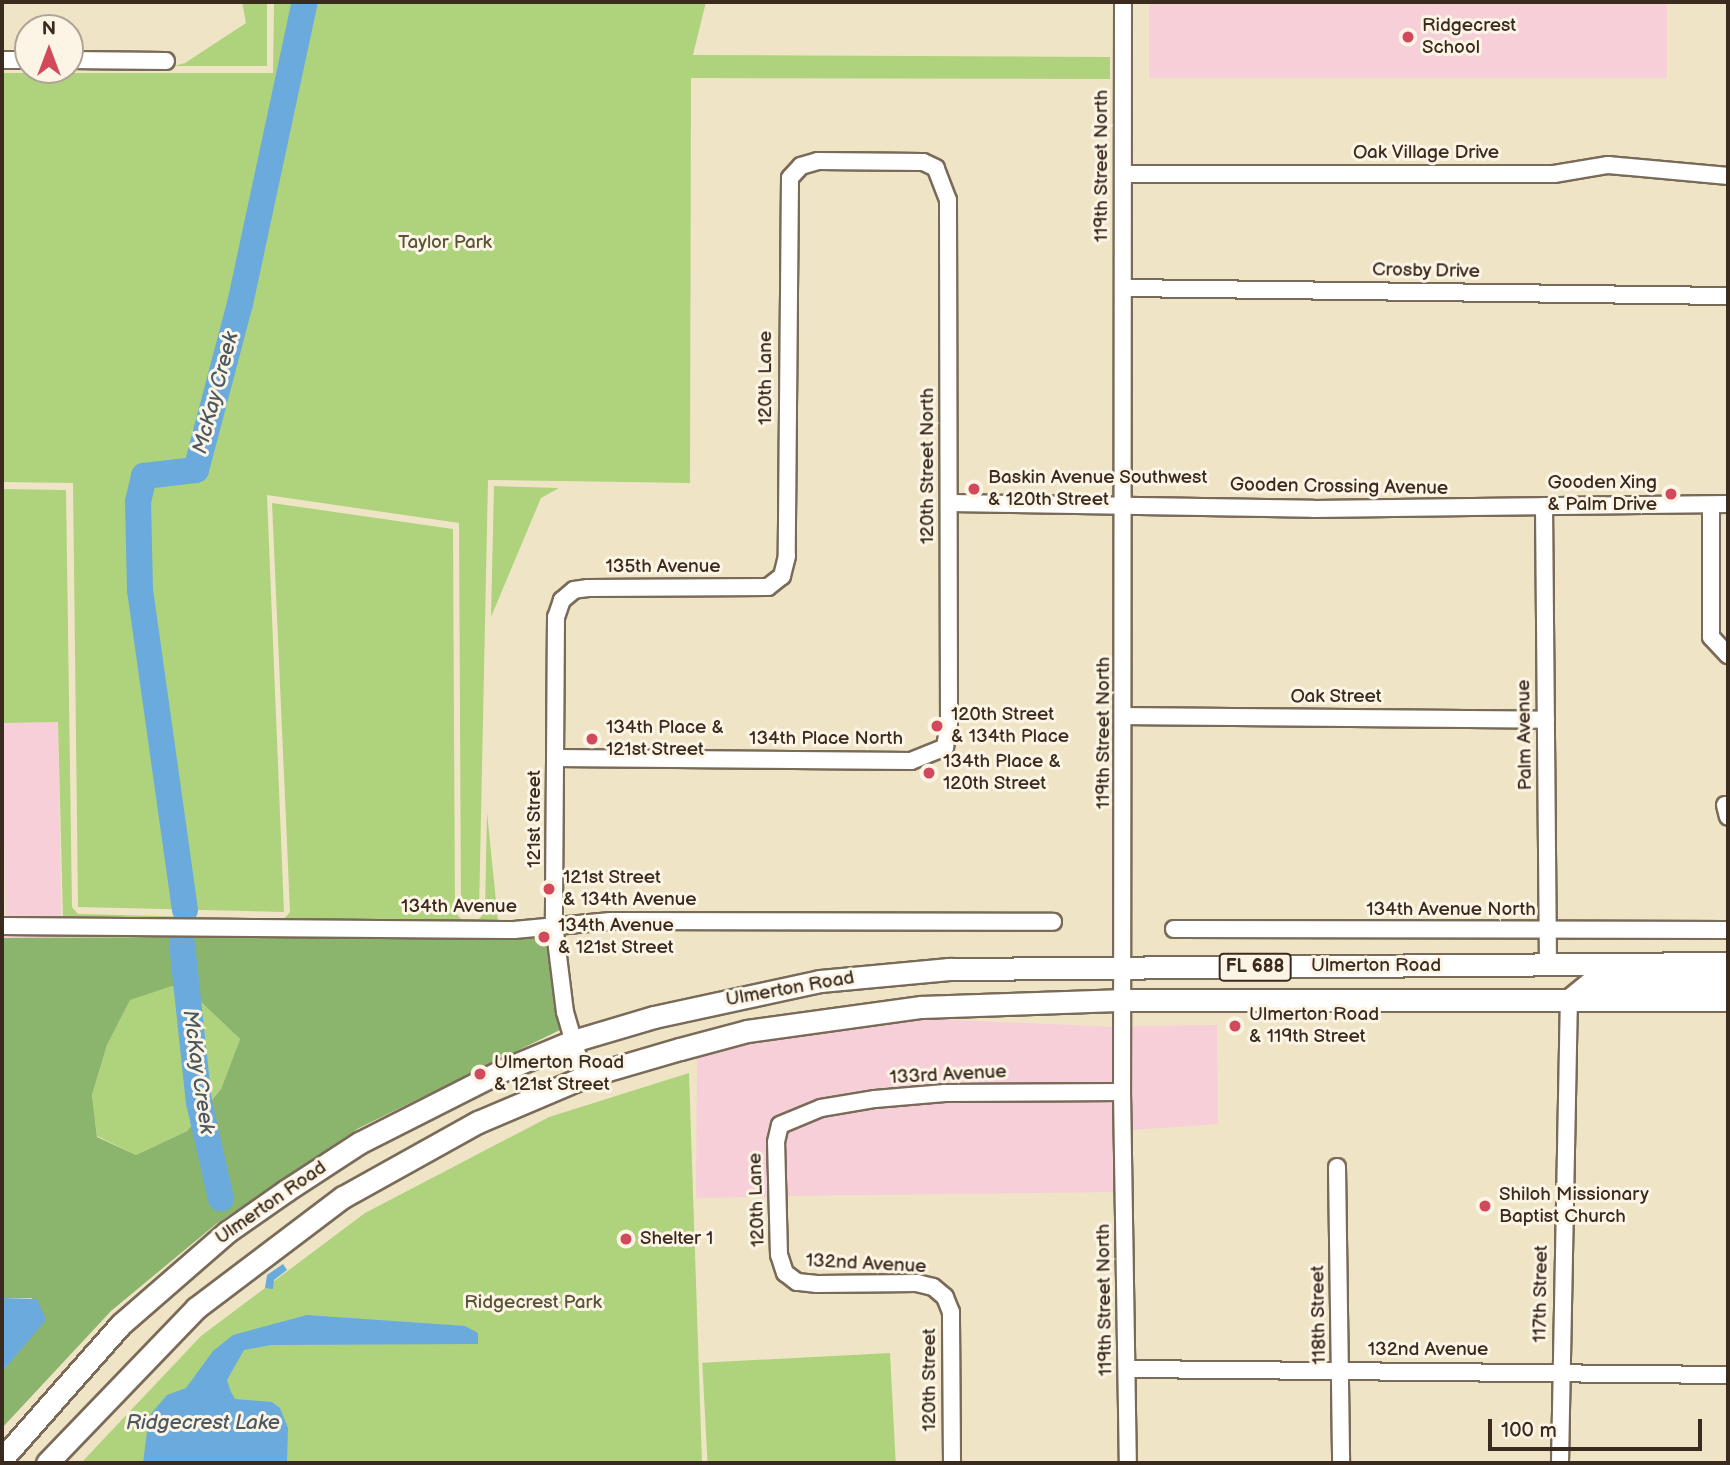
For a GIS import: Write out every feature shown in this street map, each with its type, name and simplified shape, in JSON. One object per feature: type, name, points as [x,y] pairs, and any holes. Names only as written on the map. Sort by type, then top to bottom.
[{"type":"main road","name":"Ulmerton Road","points":[[2,1459],[120,1325],[227,1232],[359,1143],[501,1071],[573,1041],[654,1017],[820,981],[949,969],[1728,963]]},
{"type":"main road","points":[[1569,1000],[1590,983],[1604,980],[1728,979]]},
{"type":"main road","name":"Ulmerton Road","points":[[47,1463],[150,1351],[247,1266],[343,1197],[419,1151],[584,1077],[747,1031],[842,1014],[1125,1000],[1728,1000]]},
{"type":"street","name":"119th Street North","points":[[1122,2],[1125,716],[1125,1000],[1122,1092],[1128,1463]]},
{"type":"street","points":[[84,60],[166,61]]},
{"type":"street","name":"120th Street North","points":[[801,166],[818,161],[923,162],[936,168],[948,200],[949,724],[944,747],[928,757]]},
{"type":"street","name":"Oak Village Drive","points":[[1123,174],[1554,174],[1608,165],[1728,176]]},
{"type":"street","name":"120th Lane","points":[[768,587],[782,576],[787,556],[787,198],[790,178],[801,166]]},
{"type":"street","name":"Crosby Drive","points":[[1124,288],[1728,296]]},
{"type":"street","name":"Gooden Crossing Avenue","points":[[950,503],[1313,509],[1728,504]]},
{"type":"street","points":[[1711,505],[1711,637],[1728,654]]},
{"type":"street","name":"Palm Avenue","points":[[1544,506],[1548,964]]},
{"type":"street","name":"135th Avenue","points":[[562,600],[574,590],[588,588],[768,587]]},
{"type":"street","name":"121st Street","points":[[562,600],[556,617],[554,925],[573,1041],[584,1077]]},
{"type":"street","name":"Oak Street","points":[[1125,716],[1546,720]]},
{"type":"street","name":"134th Place North","points":[[556,758],[911,761],[928,757]]},
{"type":"street","name":"134th Avenue","points":[[2,926],[514,930],[554,925],[1053,922]]},
{"type":"street","name":"134th Avenue North","points":[[1174,929],[1728,930]]},
{"type":"street","name":"117th Street","points":[[1560,1463],[1569,1000]]},
{"type":"street","name":"133rd Avenue","points":[[780,1125],[821,1108],[875,1099],[945,1093],[1122,1092]]},
{"type":"street","name":"120th Lane","points":[[780,1125],[776,1142],[779,1255],[785,1273]]},
{"type":"street","name":"118th Street","points":[[1337,1167],[1341,1463]]},
{"type":"street","name":"132nd Avenue","points":[[785,1273],[797,1282],[817,1284],[916,1283],[933,1287],[945,1297]]},
{"type":"street","name":"120th Street","points":[[945,1297],[951,1312],[952,1463]]},
{"type":"street","name":"132nd Avenue","points":[[1128,1370],[1728,1375]]},
{"type":"shaded area","name":"Ridgecrest School","points":[[1149,2],[1667,2],[1667,78],[1149,78]]},
{"type":"shaded area","points":[[58,722],[61,918],[5,919],[2,723]]},
{"type":"shaded area","points":[[2,934],[64,934],[64,938],[2,938]]},
{"type":"shaded area","points":[[913,1018],[1117,1027],[1115,1084],[945,1085],[819,1100],[770,1120],[770,1197],[696,1198],[697,1053],[748,1039]]},
{"type":"shaded area","points":[[1217,1025],[1218,1124],[1132,1130],[1130,1138],[1132,1026]]},
{"type":"shaded area","points":[[1115,1100],[1116,1192],[785,1196],[786,1131],[822,1116],[945,1101]]},
{"type":"green space","points":[[242,2],[267,2],[267,66],[174,66],[185,63],[246,23]]},
{"type":"green space","name":"Taylor Park","points":[[274,2],[706,2],[693,55],[1110,57],[1110,79],[691,78],[690,483],[488,480],[479,912],[461,912],[459,523],[267,495],[284,912],[78,907],[73,483],[2,482],[2,73],[14,73],[14,84],[84,84],[84,73],[273,73]]},
{"type":"green space","points":[[494,486],[559,488],[541,498],[491,617]]},
{"type":"green space","points":[[2,489],[66,490],[72,907],[78,914],[284,919],[290,912],[272,503],[453,529],[455,912],[461,919],[479,919],[485,912],[487,812],[498,921],[63,918],[58,722],[2,723]]},
{"type":"green space","points":[[548,935],[562,1029],[359,1128],[216,1224],[111,1311],[2,1428],[2,1372],[17,1353],[32,1298],[2,1298],[2,938]],"holes":[[[181,983],[240,1039],[221,1089],[187,1131],[136,1155],[97,1137],[92,1095],[107,1045],[130,1000]]]},
{"type":"green space","points":[[181,983],[240,1039],[221,1089],[187,1131],[136,1155],[97,1136],[92,1095],[107,1045],[130,999]]},
{"type":"green space","name":"Ridgecrest Park","points":[[689,1073],[702,1463],[81,1463],[201,1336],[365,1213],[549,1117]]},
{"type":"green space","points":[[890,1353],[896,1463],[708,1463],[702,1363]]},
{"type":"water","points":[[283,1264],[287,1270],[274,1280],[273,1289],[265,1288],[267,1275]]},
{"type":"water","points":[[2,1298],[37,1299],[46,1320],[2,1372]]},
{"type":"water","name":"Ridgecrest Lake","points":[[307,1315],[465,1326],[478,1333],[478,1344],[271,1345],[244,1350],[227,1380],[231,1392],[235,1399],[272,1402],[280,1408],[288,1428],[287,1463],[143,1463],[149,1416],[167,1395],[186,1388],[213,1351],[233,1335]]},
{"type":"waterway","name":"McKay Creek","points":[[185,910],[140,590],[138,502],[144,476],[196,470],[240,304],[305,2]]},
{"type":"waterway","name":"McKay Creek","points":[[182,944],[199,1102],[221,1199]]},
{"type":"place","name":"Ridgecrest School","points":[[1408,37]]},
{"type":"place","name":"Baskin Avenue Southwest & 120th Street","points":[[974,489]]},
{"type":"place","name":"Gooden Xing & Palm Drive","points":[[1671,494]]},
{"type":"place","name":"120th Street & 134th Place","points":[[937,726]]},
{"type":"place","name":"134th Place & 121st Street","points":[[592,739]]},
{"type":"place","name":"134th Place & 120th Street","points":[[929,773]]},
{"type":"place","name":"121st Street & 134th Avenue","points":[[549,889]]},
{"type":"place","name":"134th Avenue & 121st Street","points":[[544,937]]},
{"type":"place","name":"Ulmerton Road & 119th Street","points":[[1235,1026]]},
{"type":"place","name":"Ulmerton Road & 121st Street","points":[[480,1074]]},
{"type":"place","name":"Shiloh Missionary Baptist Church","points":[[1485,1206]]},
{"type":"place","name":"Shelter 1","points":[[626,1239]]}]
